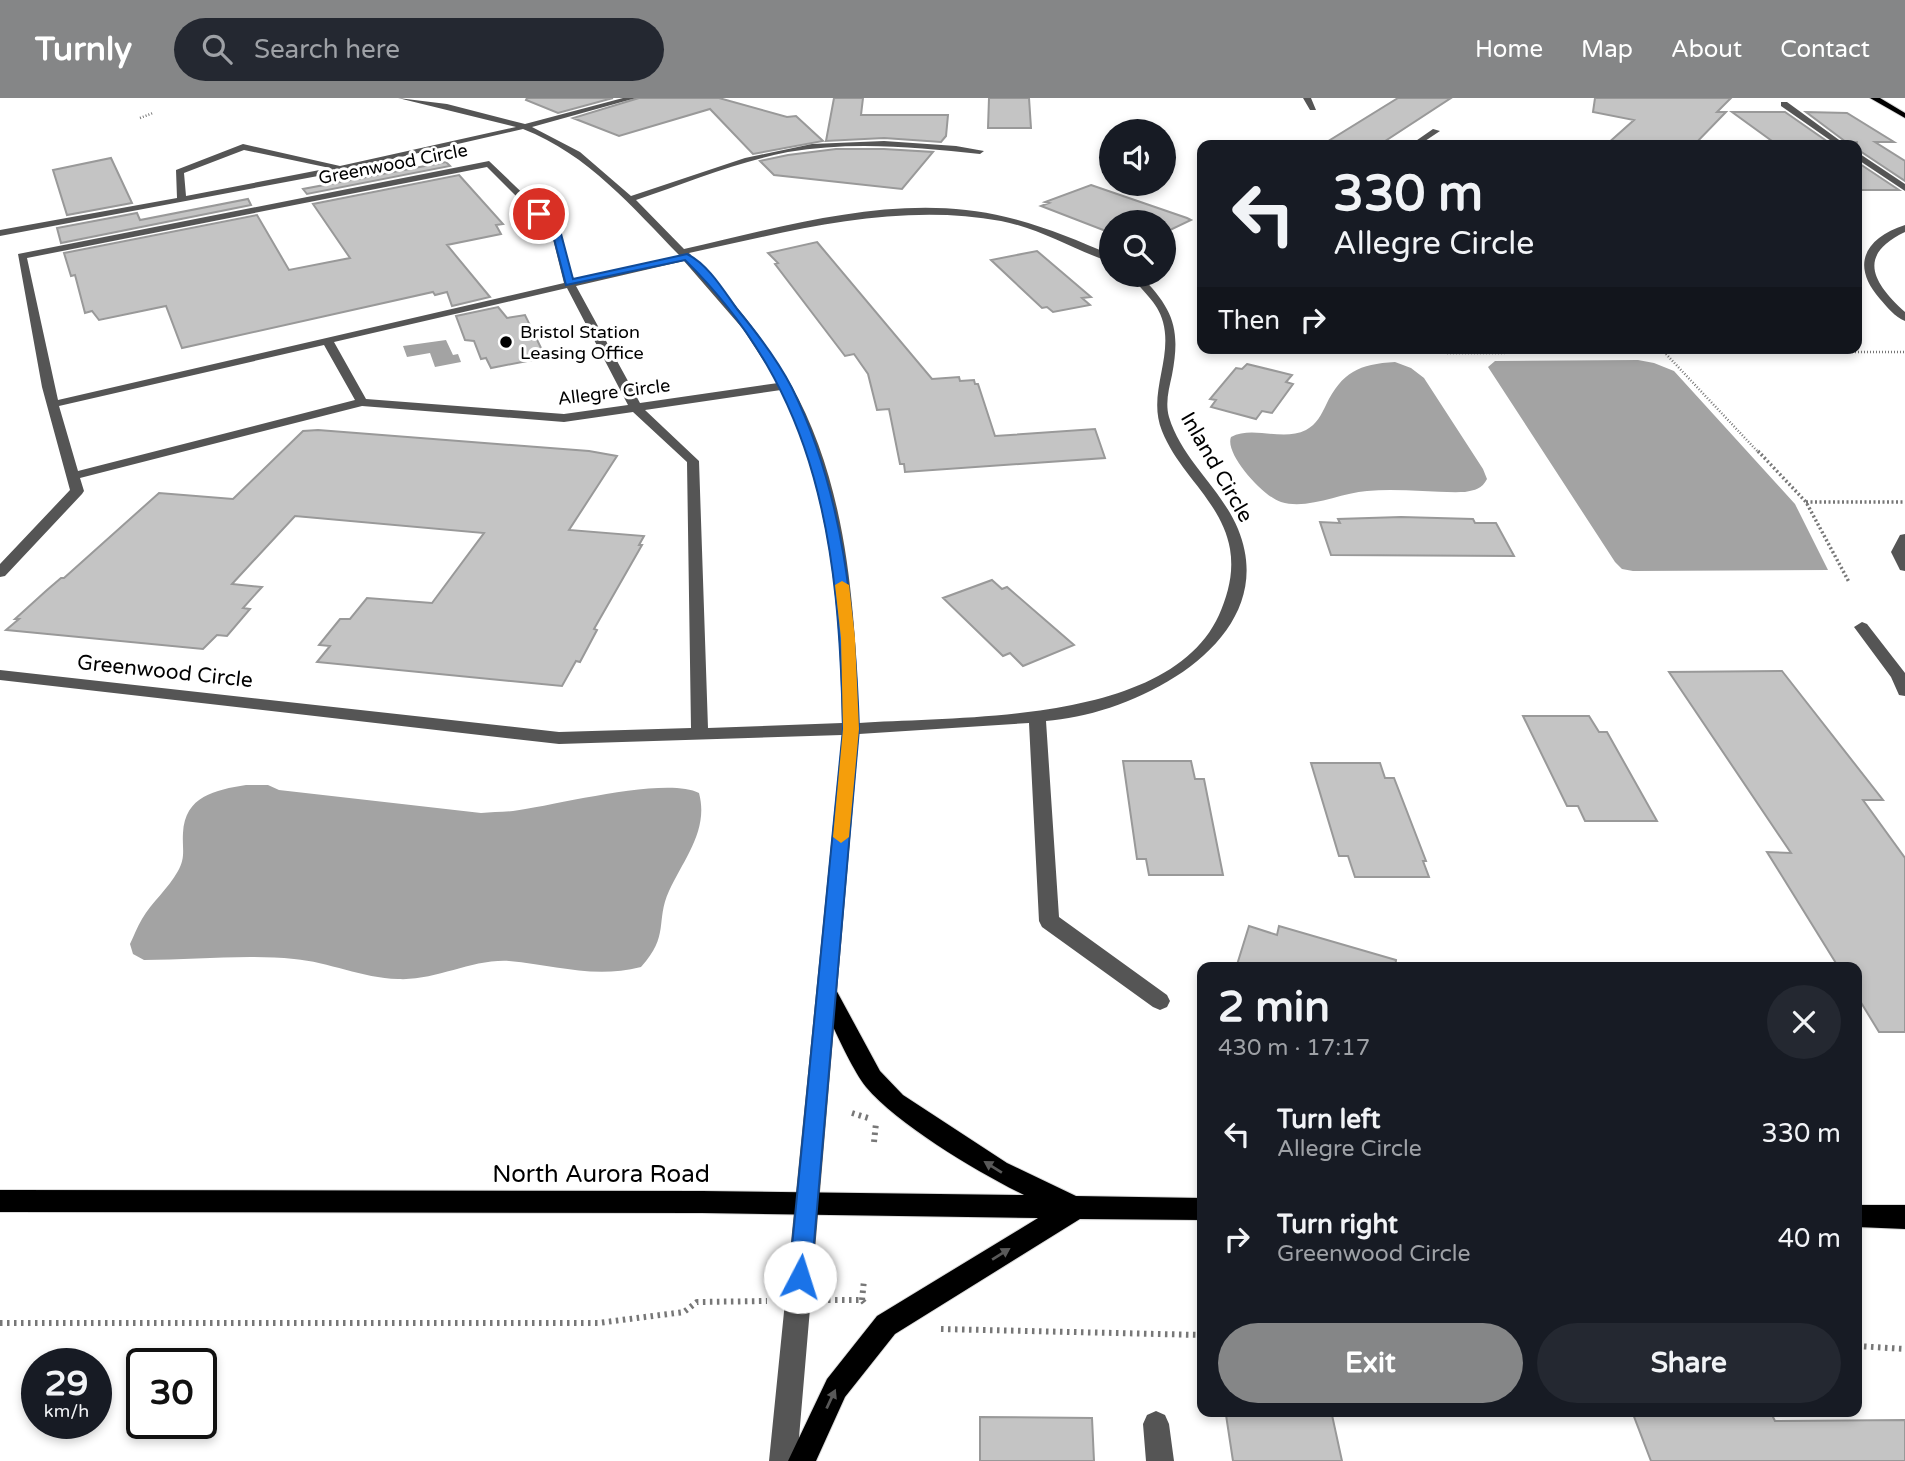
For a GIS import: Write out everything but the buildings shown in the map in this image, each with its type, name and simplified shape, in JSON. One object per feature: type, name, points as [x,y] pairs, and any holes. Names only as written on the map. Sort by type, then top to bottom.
[{"type":"main road","points":[[1874,98],[1905,116]]},
{"type":"main road","points":[[827,992],[872,1078],[895,1102],[999,1171],[1076,1208]]},
{"type":"main road","name":"North Aurora Road","points":[[0,1200],[807,1203],[1197,1209]]},
{"type":"main road","points":[[802,1461],[836,1388],[886,1325],[1076,1208]]},
{"type":"main road","points":[[1862,1216],[1905,1217]]},
{"type":"street","points":[[402,98],[482,114],[527,129],[577,153],[631,199],[732,306],[785,386],[806,434],[830,509],[848,638],[851,729],[783,1461]]},
{"type":"street","points":[[0,233],[345,169],[527,129],[632,98]]},
{"type":"street","points":[[1307,98],[1313,108]]},
{"type":"street","points":[[1784,104],[1836,140]]},
{"type":"street","points":[[1422,140],[1436,131]]},
{"type":"street","points":[[631,199],[762,156],[800,148],[922,145],[980,151]]},
{"type":"street","points":[[183,198],[179,172],[243,147],[345,169]]},
{"type":"street","points":[[1862,159],[1905,188]]},
{"type":"street","name":"Greenwood Circle","points":[[73,476],[48,387],[22,256],[489,164],[556,230],[569,283],[636,408],[693,461],[701,734]]},
{"type":"street","points":[[1862,171],[1880,172]]},
{"type":"street","points":[[54,404],[852,216],[930,210],[985,216],[1039,229],[1099,253]]},
{"type":"street","points":[[1905,228],[1867,247],[1873,282],[1888,303],[1905,318]]},
{"type":"street","name":"Inland Circle","points":[[851,729],[1080,711],[1158,683],[1192,660],[1213,640],[1228,617],[1238,586],[1240,570],[1237,544],[1227,519],[1173,442],[1163,418],[1160,400],[1173,338],[1164,310],[1146,287]]},
{"type":"street","points":[[327,340],[362,402]]},
{"type":"street","name":"Allegre Circle","points":[[73,476],[362,402],[564,418],[785,386]]},
{"type":"street","points":[[0,573],[77,491],[73,476]]},
{"type":"street","points":[[1905,538],[1898,552],[1905,567]]},
{"type":"street","points":[[1862,627],[1899,676],[1905,691]]},
{"type":"street","name":"Greenwood Circle","points":[[0,675],[559,738],[851,729]]},
{"type":"street","points":[[1037,716],[1049,921],[1160,1001]]},
{"type":"street","points":[[1156,1424],[1160,1461]]},
{"type":"path","points":[[140,118],[153,113]]},
{"type":"path","points":[[1862,352],[1905,352]]},
{"type":"path","points":[[1666,354],[1806,502],[1849,582]]},
{"type":"path","points":[[1806,502],[1905,502]]},
{"type":"path","points":[[852,1113],[876,1121],[874,1143]]},
{"type":"path","points":[[848,1300],[862,1300],[863,1280]]},
{"type":"path","points":[[0,1322],[598,1322],[684,1312],[697,1302]]},
{"type":"path","points":[[932,1335],[943,1328],[1197,1335]]},
{"type":"path","points":[[1862,1346],[1905,1349]]},
{"type":"shaded area","points":[[446,340],[453,355],[458,354],[461,362],[435,367],[430,353],[407,357],[403,346]]},
{"type":"shaded area","points":[[1638,360],[1674,371],[1795,504],[1828,570],[1633,571],[1622,569],[1615,562],[1488,367],[1495,361]]},
{"type":"shaded area","points":[[1395,362],[1411,368],[1424,378],[1483,469],[1487,479],[1480,487],[1465,492],[1367,491],[1313,503],[1291,504],[1265,493],[1247,474],[1230,445],[1231,437],[1249,433],[1287,434],[1306,430],[1318,419],[1345,377],[1371,365]]},
{"type":"shaded area","points":[[268,785],[279,790],[481,813],[513,811],[636,790],[683,789],[699,793],[701,819],[693,844],[665,902],[656,946],[641,967],[607,972],[495,961],[426,977],[398,979],[371,976],[294,959],[238,957],[144,960],[133,954],[130,944],[140,922],[180,866],[183,857],[183,833],[189,811],[204,797],[223,789]]},
{"type":"slow traffic","points":[[841,837],[851,729],[848,638],[842,585]]},
{"type":"place","name":"Bristol Station Leasing Office","points":[[506,342]]},
{"type":"route","points":[[539,214],[556,230],[569,283],[687,257],[709,278],[756,340],[785,386],[806,434],[830,509],[841,572],[848,638],[851,729],[800,1277]]}]
